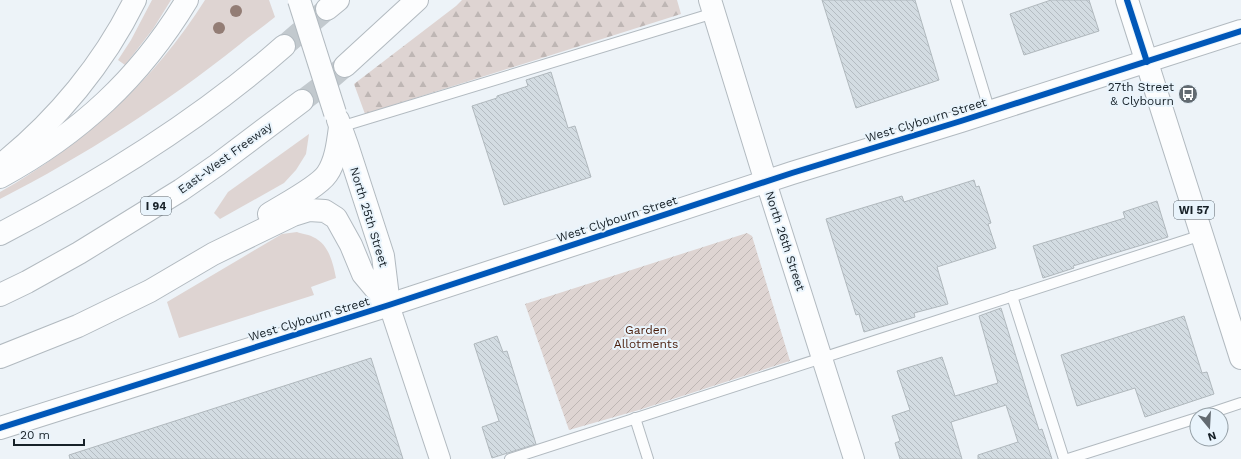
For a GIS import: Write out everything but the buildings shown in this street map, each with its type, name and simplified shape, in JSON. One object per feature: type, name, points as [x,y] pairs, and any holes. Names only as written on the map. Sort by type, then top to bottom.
[{"type":"main road","points":[[0,166],[39,131],[71,97],[102,56],[135,0]]},
{"type":"main road","points":[[0,177],[39,154],[74,130],[106,103],[147,58],[171,26],[187,0]]},
{"type":"main road","name":"North 25th Street","points":[[298,0],[383,256],[389,305]]},
{"type":"main road","points":[[345,66],[417,0]]},
{"type":"main road","name":"WI 57","points":[[1127,0],[1241,358]]},
{"type":"main road","name":"North 26th Street","points":[[712,7],[766,182]]},
{"type":"main road","name":"West Clybourn Street","points":[[0,428],[389,305],[766,182],[1241,31]]},
{"type":"main road","points":[[0,234],[96,181],[158,141],[208,107],[284,46]]},
{"type":"main road","name":"East-West Freeway","points":[[0,295],[79,253],[181,190],[302,101]]},
{"type":"main road","points":[[213,254],[268,214],[315,185],[327,174],[338,142],[338,120]]},
{"type":"main road","points":[[0,357],[78,326],[150,291],[213,254],[293,215],[309,210],[325,211],[336,218],[351,245],[363,274],[389,305]]},
{"type":"street","name":"North 26th Street","points":[[766,182],[854,459]]},
{"type":"street","name":"North 25th Street","points":[[389,305],[440,459]]},
{"type":"lane","points":[[956,0],[990,112]]},
{"type":"lane","points":[[338,120],[712,7]]},
{"type":"lane","points":[[510,459],[1202,235]]},
{"type":"lane","points":[[1012,296],[1064,459]]},
{"type":"lane","points":[[1229,407],[1241,403]]},
{"type":"lane","points":[[635,418],[648,459]]},
{"type":"lane","points":[[1068,459],[1189,421]]},
{"type":"green space","points":[[152,0],[171,0],[153,29],[125,65],[118,60],[131,40]]},
{"type":"green space","points":[[205,0],[269,0],[275,17],[211,67],[123,128],[62,165],[0,199],[0,192],[60,154],[88,132],[140,84],[185,29]]},
{"type":"green space","points":[[462,0],[677,0],[681,14],[365,114],[354,84]]},
{"type":"green space","points":[[309,134],[306,154],[296,170],[284,183],[220,219],[214,213],[228,192]]},
{"type":"green space","points":[[297,232],[311,236],[323,244],[332,260],[336,278],[311,287],[314,295],[179,338],[167,302],[282,234]]},
{"type":"green space","name":"Garden Allotments","points":[[747,233],[752,236],[790,361],[639,410],[569,430],[525,304]]},
{"type":"tunnel","points":[[284,46],[327,9]]},
{"type":"tunnel","points":[[302,101],[345,66]]},
{"type":"cycle path","points":[[1127,0],[1147,62]]},
{"type":"cycle path","points":[[0,428],[389,305],[792,173],[961,121],[1241,31]]},
{"type":"place","name":"27th Street & Clybourn","points":[[1188,94]]}]
